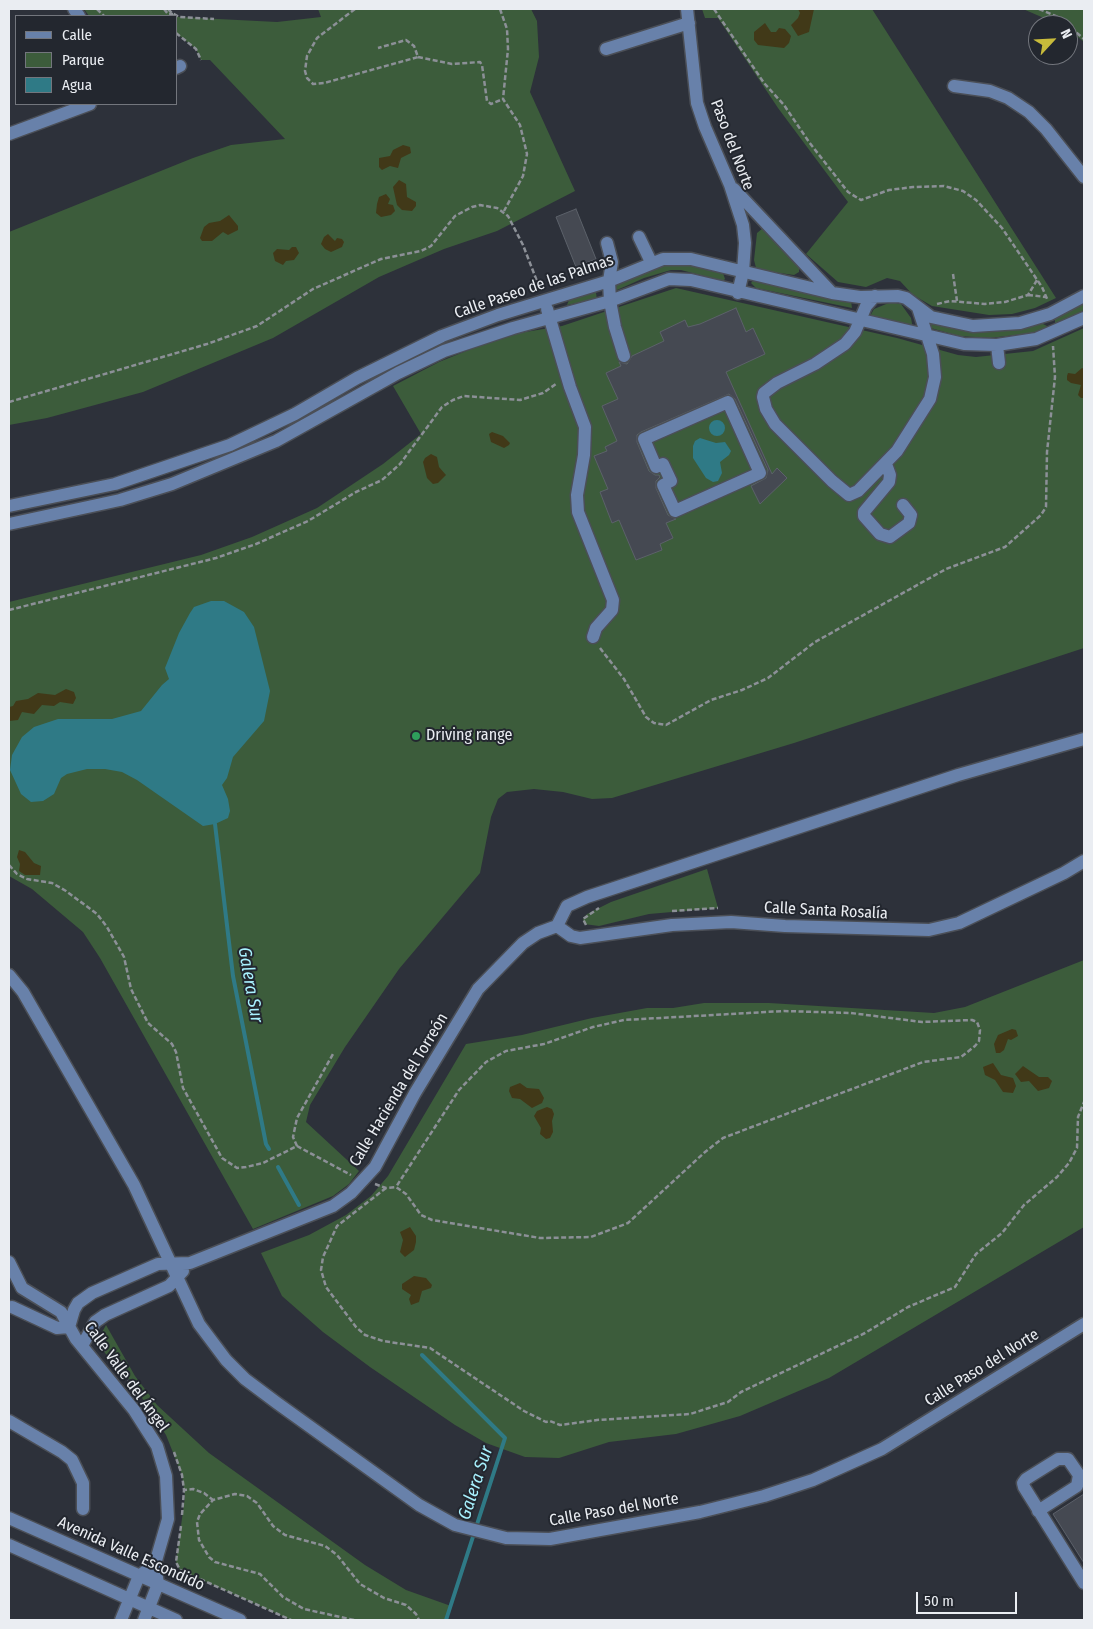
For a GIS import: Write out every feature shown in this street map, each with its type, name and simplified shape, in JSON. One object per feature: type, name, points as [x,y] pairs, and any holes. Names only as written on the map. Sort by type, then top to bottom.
[{"type":"street","name":"Paso del Norte","points":[[687,9],[697,103],[705,127],[730,184],[743,225],[745,243],[743,272],[738,293]]},
{"type":"street","points":[[606,49],[688,23]]},
{"type":"street","points":[[954,86],[990,92],[1008,98],[1028,112],[1046,129],[1084,177]]},
{"type":"street","points":[[9,134],[87,105]]},
{"type":"street","points":[[730,184],[832,293]]},
{"type":"street","points":[[639,237],[651,262]]},
{"type":"street","points":[[607,243],[612,262],[609,281],[610,300],[615,328],[624,356]]},
{"type":"street","name":"Calle Paseo de las Palmas","points":[[9,506],[115,484],[230,445],[295,414],[357,378],[418,347],[498,315],[609,281],[651,262],[681,258],[832,293],[860,297],[898,296],[939,320],[973,326],[1020,324],[1050,314],[1084,296]]},
{"type":"street","name":"Calle Paseo de las Palmas","points":[[9,524],[120,500],[172,484],[276,440],[398,373],[444,351],[610,300],[669,279],[690,280],[738,293],[964,344],[997,345],[1036,339],[1052,334],[1084,318]]},
{"type":"street","points":[[875,296],[859,320],[855,332],[845,344],[815,364],[777,383],[764,393],[766,409],[775,424],[847,495],[854,494],[886,464],[925,410],[933,388],[933,354],[918,308]]},
{"type":"street","points":[[544,300],[567,376],[583,419],[586,435],[577,495],[578,512],[613,600],[612,610],[596,628],[593,637]]},
{"type":"street","points":[[997,345],[999,363]]},
{"type":"street","points":[[728,402],[760,473],[675,511],[663,485],[671,481],[663,464],[656,467],[644,439],[728,402]]},
{"type":"street","points":[[886,464],[890,475],[889,482],[864,512],[864,516],[880,534],[890,538],[909,522],[911,515],[903,505]]},
{"type":"street","points":[[557,926],[567,906],[587,897],[958,775],[1084,739]]},
{"type":"street","name":"Calle Santa Rosalía","points":[[557,926],[571,936],[580,938],[672,925],[731,922],[929,930],[959,923],[1064,873],[1084,861]]},
{"type":"street","name":"Calle Hacienda del Torreón","points":[[69,1327],[78,1303],[92,1293],[158,1264],[190,1263],[333,1206],[351,1193],[364,1181],[375,1166],[415,1092],[478,989],[509,955],[523,943],[538,933],[557,926]]},
{"type":"street","name":"Calle Paso del Norte","points":[[9,975],[23,992],[134,1185],[199,1324],[212,1344],[245,1378],[270,1398],[437,1516],[476,1531],[506,1538],[526,1540],[576,1536],[700,1512],[764,1496],[813,1480],[889,1445],[1084,1324]]},
{"type":"street","points":[[9,1262],[22,1288],[10,1310]]},
{"type":"street","name":"Calle Hacienda del Torreón","points":[[82,1346],[95,1322],[105,1315],[168,1286],[190,1263]]},
{"type":"street","name":"Calle Valle del Ángel","points":[[22,1288],[61,1312],[82,1346],[134,1410],[156,1446],[163,1462],[168,1494],[168,1519],[155,1564],[158,1584],[146,1614]]},
{"type":"street","name":"Calle Valle del Ángel","points":[[10,1310],[56,1328],[69,1327]]},
{"type":"street","points":[[9,1420],[72,1460],[83,1483],[83,1509]]},
{"type":"street","points":[[1038,1511],[1077,1486],[1079,1475],[1068,1459],[1058,1458],[1023,1483],[1038,1511],[1084,1583]]},
{"type":"street","name":"Avenida Valle Escondido","points":[[9,1518],[240,1620]]},
{"type":"street","points":[[9,1545],[129,1600],[146,1614],[176,1620]]},
{"type":"street","points":[[121,1620],[139,1576],[155,1564]]},
{"type":"path","points":[[164,9],[168,14],[214,19]]},
{"type":"path","points":[[168,9],[174,14]]},
{"type":"path","points":[[355,9],[325,30],[312,47],[307,56],[305,71],[307,78],[313,84],[324,83],[418,57],[452,64],[480,62],[482,65],[486,101],[491,104],[504,99]]},
{"type":"path","points":[[500,9],[507,29],[508,49],[504,99],[520,125],[527,154],[523,176],[504,211]]},
{"type":"path","points":[[714,9],[764,83],[784,105],[834,176],[854,197],[861,200],[889,190],[913,186],[944,186],[963,191],[976,200],[1002,228],[1047,297],[1050,314]]},
{"type":"path","points":[[1040,9],[1058,17],[1084,39]]},
{"type":"path","points":[[178,35],[196,49],[201,60]]},
{"type":"path","points":[[378,48],[406,40],[414,46],[418,57]]},
{"type":"path","points":[[9,402],[233,335],[257,326],[313,289],[381,259],[421,251],[431,246],[456,216],[466,208],[480,205],[504,211],[516,230],[544,300]]},
{"type":"path","points":[[953,274],[957,301]]},
{"type":"path","points":[[1028,295],[1037,280]]},
{"type":"path","points":[[932,302],[939,304],[957,301],[995,303],[1028,295],[1047,297]]},
{"type":"path","points":[[593,637],[624,679],[646,716],[654,723],[666,724],[711,700],[742,690],[768,678],[815,642],[946,570],[1005,547],[1041,515],[1046,508],[1047,452],[1055,378],[1052,334]]},
{"type":"path","points":[[9,610],[216,558],[256,544],[308,521],[356,492],[382,480],[400,464],[442,407],[453,400],[464,396],[505,400],[532,398],[543,393],[567,376]]},
{"type":"path","points":[[9,865],[17,874],[27,879],[52,883],[66,891],[97,914],[107,927],[124,957],[131,989],[148,1023],[172,1044],[176,1052],[183,1088],[222,1158],[237,1168],[246,1167],[263,1163],[297,1146]]},
{"type":"path","points":[[590,926],[584,924],[583,919],[587,914],[604,906]]},
{"type":"path","points":[[664,912],[718,908]]},
{"type":"path","points":[[333,1054],[297,1118],[293,1137],[297,1146],[364,1181],[386,1188],[396,1187],[406,1194],[421,1215],[432,1220],[540,1238],[590,1237],[628,1223],[704,1152],[723,1138],[923,1062],[961,1057],[979,1041],[980,1030],[977,1022],[972,1020],[922,1022],[852,1012],[784,1011],[624,1020],[544,1044],[506,1050],[486,1062],[459,1090],[396,1187]]},
{"type":"path","points":[[386,1188],[337,1226],[323,1256],[321,1270],[326,1287],[356,1327],[365,1335],[383,1341],[430,1348],[524,1412],[560,1426],[596,1420],[690,1414],[728,1402],[741,1392],[865,1333],[908,1307],[956,1287],[976,1254],[1002,1233],[1024,1205],[1057,1177],[1069,1163],[1077,1148],[1078,1117],[1084,1102]]},
{"type":"path","points":[[184,1490],[176,1552],[176,1562],[180,1570],[291,1620]]},
{"type":"path","points":[[354,1620],[304,1608],[283,1597],[260,1574],[215,1562],[209,1557],[199,1540],[197,1522],[200,1514],[213,1500],[235,1494],[247,1496],[256,1503],[273,1526],[285,1534],[325,1546],[337,1555],[360,1584],[384,1598],[406,1605],[416,1614],[419,1620]]},
{"type":"green space","points":[[84,9],[168,9],[176,15],[88,15]]},
{"type":"green space","points":[[318,9],[531,9],[537,21],[539,57],[530,92],[575,191],[497,231],[444,249],[379,277],[273,338],[143,392],[47,418],[9,425],[9,232],[193,158],[231,145],[285,139],[210,60],[201,60],[196,49],[178,35],[178,16],[277,22],[321,17]]},
{"type":"green space","points":[[702,9],[872,9],[1056,298],[1035,308],[1012,314],[989,315],[932,306],[913,295],[900,281],[887,278],[866,287],[838,282],[806,254],[848,202],[778,108],[718,18],[705,18]]},
{"type":"green space","points":[[1023,9],[1084,9],[1084,42],[1078,37],[1078,15],[1037,15]]},
{"type":"green space","points":[[763,228],[799,264],[799,272],[794,275],[758,270],[756,268],[754,260],[757,233]]},
{"type":"green space","points":[[672,261],[723,273],[725,279],[723,281],[681,270],[671,270],[644,278],[617,290],[615,288],[619,282]]},
{"type":"green space","points":[[754,279],[851,301],[852,308],[756,288],[751,283]]},
{"type":"green space","points":[[676,288],[897,338],[958,355],[976,357],[1033,351],[1084,328],[1084,648],[794,743],[612,798],[592,799],[563,792],[534,789],[507,792],[498,799],[491,817],[480,873],[399,969],[345,1047],[310,1105],[306,1122],[359,1171],[349,1184],[333,1196],[253,1229],[100,958],[83,932],[32,889],[9,876],[9,602],[201,555],[252,537],[317,508],[383,464],[421,434],[393,386],[439,362],[476,347],[519,333],[562,326]]},
{"type":"green space","points":[[596,293],[597,299],[567,305],[569,300]]},
{"type":"green space","points":[[891,302],[901,304],[911,318],[913,329],[870,316],[874,309]]},
{"type":"green space","points":[[1084,303],[1084,310],[1058,325],[1055,323],[1055,319]]},
{"type":"green space","points":[[925,320],[1043,324],[1047,326],[1046,329],[1040,332],[990,338],[959,336],[927,327]]},
{"type":"green space","points":[[707,869],[718,908],[649,914],[599,926],[584,924],[583,919],[587,914],[611,902]]},
{"type":"green space","points":[[1084,960],[1084,1227],[829,1378],[740,1416],[676,1434],[609,1442],[559,1458],[525,1457],[486,1443],[455,1425],[370,1367],[323,1332],[282,1296],[261,1253],[309,1235],[346,1215],[371,1196],[388,1176],[466,1044],[522,1035],[592,1018],[647,1008],[673,1008],[704,1003],[769,1003],[934,1013],[965,1007]]},
{"type":"green space","points":[[106,1325],[135,1376],[157,1405],[209,1453],[365,1565],[406,1590],[451,1606],[445,1620],[291,1620],[180,1570],[176,1562],[185,1497],[182,1475],[166,1435],[131,1381],[105,1353],[100,1343],[101,1334]]},
{"type":"sand","points":[[798,9],[814,9],[809,32],[798,36],[791,25],[798,18],[800,13]]},
{"type":"sand","points":[[765,23],[771,32],[776,32],[779,28],[785,29],[791,36],[789,43],[784,48],[758,45],[754,40],[754,32]]},
{"type":"sand","points":[[403,145],[410,147],[411,153],[401,158],[398,168],[390,166],[382,170],[379,167],[379,158],[390,156],[393,150]]},
{"type":"sand","points":[[399,180],[406,184],[407,197],[416,202],[416,206],[412,211],[402,210],[397,205],[393,187]]},
{"type":"sand","points":[[386,194],[390,199],[388,204],[393,205],[395,211],[391,215],[381,217],[376,213],[377,204],[379,197]]},
{"type":"sand","points":[[229,215],[238,226],[238,230],[228,235],[223,232],[212,241],[202,241],[200,238],[204,227],[209,223],[220,221]]},
{"type":"sand","points":[[328,234],[335,241],[337,238],[342,239],[344,242],[342,247],[331,252],[325,249],[321,244],[324,237]]},
{"type":"sand","points":[[292,247],[296,247],[299,253],[294,260],[286,261],[283,265],[275,261],[273,253],[277,249],[289,250]]},
{"type":"sand","points":[[1082,368],[1084,369],[1084,398],[1078,395],[1081,385],[1067,380],[1068,373],[1075,374]]},
{"type":"sand","points":[[492,432],[503,436],[510,443],[509,445],[504,448],[491,442],[489,434]]},
{"type":"sand","points":[[431,454],[437,457],[439,467],[446,475],[438,483],[433,484],[427,478],[423,462]]},
{"type":"sand","points":[[66,689],[74,692],[76,698],[73,704],[60,702],[54,706],[42,705],[34,714],[22,712],[18,720],[9,721],[9,707],[13,706],[16,701],[28,699],[38,693],[55,695]]},
{"type":"sand","points":[[19,850],[25,852],[34,863],[41,866],[40,875],[25,875],[19,871],[20,864],[17,857]]},
{"type":"sand","points":[[1012,1029],[1016,1030],[1018,1036],[1011,1040],[1008,1039],[1004,1050],[996,1053],[994,1044],[998,1035]]},
{"type":"sand","points":[[993,1063],[1001,1075],[1013,1078],[1016,1086],[1013,1093],[1003,1092],[995,1080],[985,1075],[983,1067]]},
{"type":"sand","points":[[1023,1066],[1039,1077],[1048,1077],[1052,1081],[1049,1088],[1038,1091],[1029,1081],[1021,1082],[1015,1074]]},
{"type":"sand","points":[[520,1083],[527,1088],[539,1089],[544,1098],[542,1103],[532,1108],[520,1099],[512,1098],[509,1091],[510,1087]]},
{"type":"sand","points":[[547,1107],[552,1109],[554,1114],[552,1121],[553,1132],[550,1138],[546,1139],[540,1134],[541,1128],[534,1116],[537,1111]]},
{"type":"sand","points":[[410,1227],[416,1236],[416,1242],[414,1250],[405,1257],[400,1252],[403,1240],[400,1232]]},
{"type":"sand","points":[[414,1276],[426,1278],[432,1285],[431,1288],[422,1291],[419,1302],[411,1305],[409,1299],[411,1295],[402,1289],[402,1284]]},
{"type":"water","points":[[717,420],[725,428],[717,436],[709,428]]},
{"type":"water","points":[[700,438],[716,443],[725,442],[731,451],[720,462],[722,473],[718,481],[713,482],[706,478],[693,458],[693,446],[695,441]]},
{"type":"water","points":[[211,601],[224,601],[244,612],[254,627],[270,691],[264,721],[233,757],[227,778],[222,785],[228,799],[230,811],[228,818],[215,824],[203,826],[137,780],[122,772],[105,769],[87,769],[67,774],[61,778],[54,794],[43,801],[31,802],[21,794],[10,770],[12,755],[22,737],[34,727],[58,719],[112,719],[141,711],[169,679],[165,668],[179,633],[190,613],[194,607]]},
{"type":"building","points":[[576,209],[596,259],[576,267],[556,217]]},
{"type":"building","points":[[736,308],[746,332],[753,328],[765,354],[726,372],[772,474],[777,468],[787,478],[760,504],[751,486],[766,478],[768,470],[735,399],[729,394],[641,432],[637,435],[637,442],[649,471],[660,477],[656,481],[656,488],[668,515],[676,519],[666,523],[673,538],[660,544],[662,550],[636,560],[619,520],[612,523],[600,492],[608,489],[594,456],[607,451],[605,447],[617,441],[602,406],[618,399],[606,373],[621,366],[619,362],[627,364],[632,356],[664,341],[660,332],[685,320],[688,327],[700,324]]},
{"type":"building","points":[[1084,1494],[1084,1563],[1053,1514]]},
{"type":"waterway","name":"Galera Sur","points":[[215,824],[233,976],[266,1144],[269,1149]]},
{"type":"waterway","name":"Galera Sur","points":[[278,1167],[299,1205]]},
{"type":"waterway","name":"Galera Sur","points":[[422,1355],[505,1438],[446,1620]]},
{"type":"place","name":"Driving range","points":[[416,736]]}]
